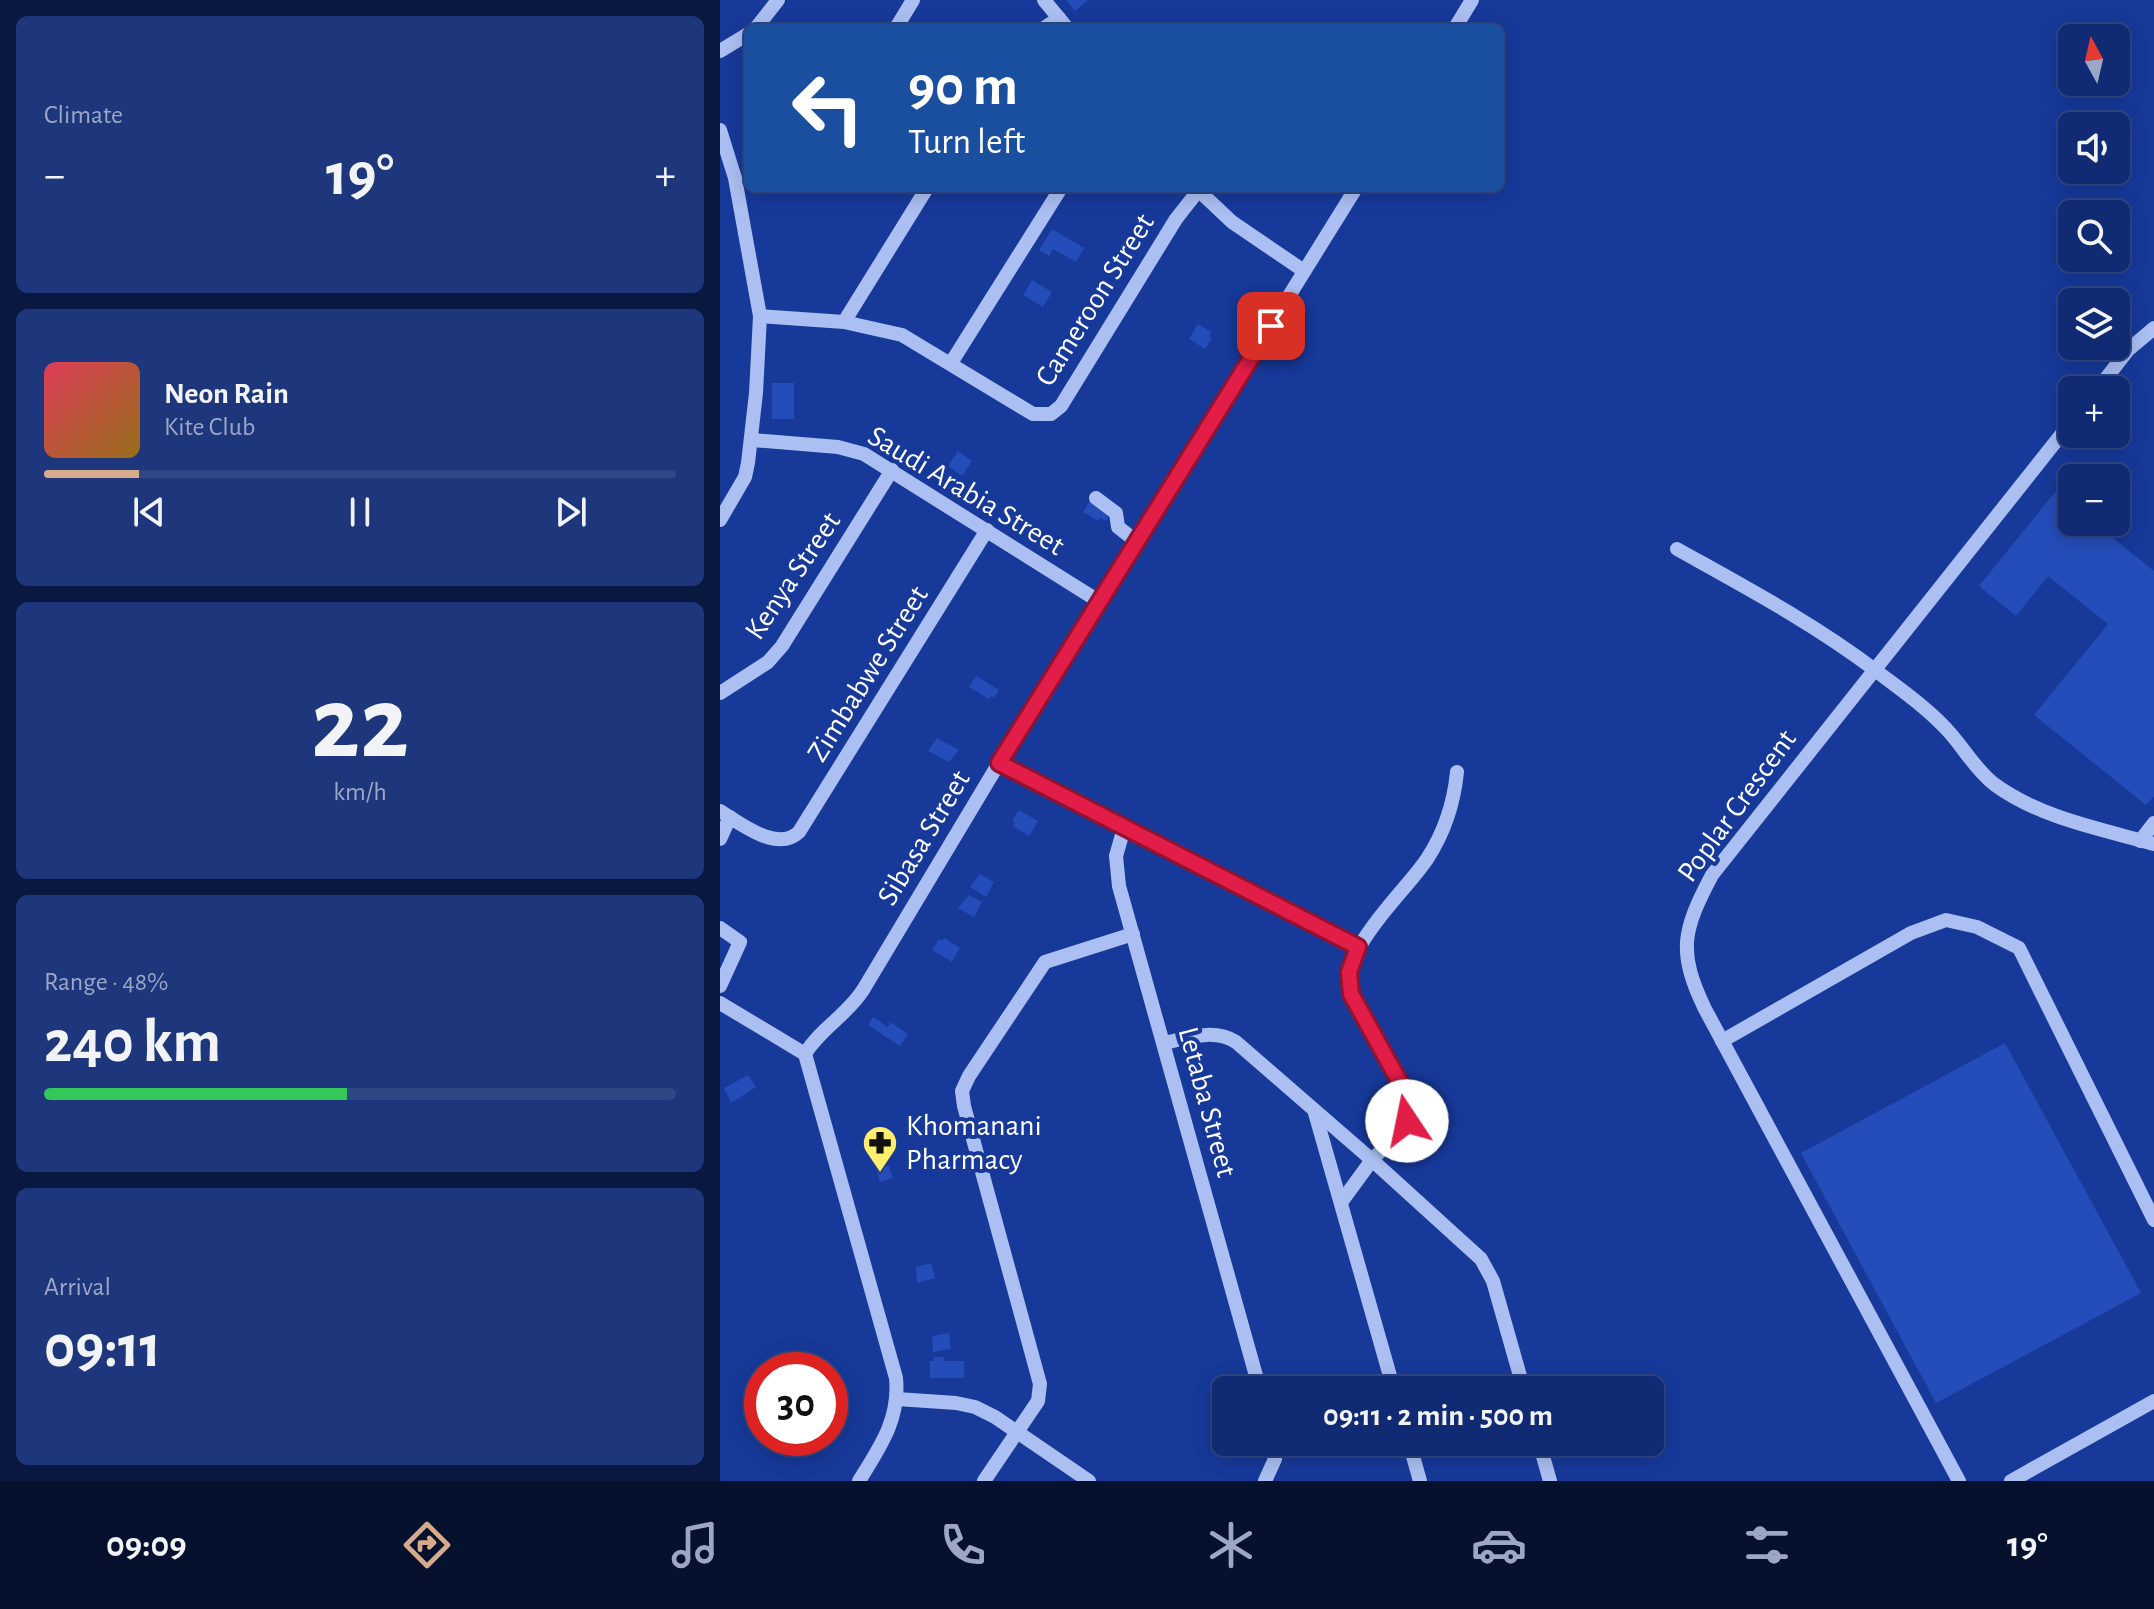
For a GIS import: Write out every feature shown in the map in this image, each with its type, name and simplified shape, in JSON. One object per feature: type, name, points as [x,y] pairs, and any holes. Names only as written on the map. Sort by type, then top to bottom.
[{"type":"street","points":[[759,24],[778,0]]},
{"type":"street","points":[[898,24],[913,0]]},
{"type":"street","points":[[1044,0],[1063,23]]},
{"type":"street","points":[[1457,24],[1472,0]]},
{"type":"street","points":[[720,51],[744,36]]},
{"type":"street","points":[[720,130],[742,177],[760,316],[752,440],[745,477],[720,520]]},
{"type":"street","points":[[844,322],[925,192]]},
{"type":"street","points":[[951,363],[1058,192]]},
{"type":"street","name":"Cameroon Street","points":[[760,316],[844,322],[902,335],[1033,414],[1042,416],[1057,410],[1196,192]]},
{"type":"street","points":[[1199,192],[1232,222],[1304,271]]},
{"type":"street","name":"Sibasa Street","points":[[805,1054],[814,1040],[857,998],[1353,192]]},
{"type":"street","points":[[2108,376],[2128,350],[2154,328]]},
{"type":"street","name":"Poplar Crescent","points":[[1959,1481],[1690,977],[1687,932],[1695,907],[1712,875],[2058,439]]},
{"type":"street","name":"Saudi Arabia Street","points":[[752,440],[852,450],[864,454],[1100,602]]},
{"type":"street","name":"Kenya Street","points":[[720,693],[768,662],[782,646],[892,470]]},
{"type":"street","points":[[1096,498],[1116,513],[1118,527],[1137,542]]},
{"type":"street","name":"Zimbabwe Street","points":[[725,814],[766,836],[787,840],[807,823],[987,530]]},
{"type":"street","points":[[1677,549],[1808,622],[1874,669],[1934,717],[1996,785],[2053,814],[2090,828],[2147,842],[2154,823]]},
{"type":"street","points":[[999,763],[1358,947]]},
{"type":"street","points":[[1342,1201],[1372,1160],[1402,1129],[1407,1121],[1408,1104],[1403,1088],[1351,994],[1349,972],[1358,947],[1427,859],[1438,839],[1454,794],[1457,772]]},
{"type":"street","points":[[720,839],[725,814]]},
{"type":"street","name":"Letaba Street","points":[[1124,828],[1116,856],[1116,873],[1256,1376]]},
{"type":"street","points":[[1722,1041],[1911,933],[1946,920],[1977,927],[2019,948],[2154,1220]]},
{"type":"street","points":[[720,928],[740,942],[720,986]]},
{"type":"street","points":[[984,1481],[1040,1397],[1039,1376],[962,1091],[1045,962],[1133,934]]},
{"type":"street","points":[[720,1003],[805,1054],[894,1368],[897,1399],[888,1433],[859,1481]]},
{"type":"street","points":[[1164,1043],[1205,1035],[1230,1038],[1372,1160],[1485,1266],[1493,1281],[1520,1376]]},
{"type":"street","points":[[1315,1112],[1390,1376]]},
{"type":"street","points":[[897,1399],[975,1407],[1089,1481]]},
{"type":"street","points":[[2011,1481],[2154,1401]]},
{"type":"street","points":[[1265,1481],[1275,1456]]},
{"type":"street","points":[[1413,1456],[1420,1481]]},
{"type":"street","points":[[1543,1456],[1550,1481]]},
{"type":"building","points":[[1066,0],[1088,0],[1075,11]]},
{"type":"building","points":[[1052,229],[1084,248],[1076,262],[1053,249],[1049,256],[1039,250]]},
{"type":"building","points":[[1032,280],[1052,292],[1043,307],[1023,295]]},
{"type":"building","points":[[1198,324],[1211,332],[1209,336],[1212,338],[1205,349],[1189,339]]},
{"type":"building","points":[[772,383],[794,383],[794,419],[772,419]]},
{"type":"building","points":[[958,451],[972,461],[962,476],[948,466]]},
{"type":"building","points":[[2055,492],[2058,494],[2058,536],[2110,536],[2154,571],[2154,796],[2146,805],[2034,715],[2108,624],[2048,576],[2016,616],[1979,586]]},
{"type":"building","points":[[1091,499],[1112,511],[1106,521],[1100,518],[1098,521],[1083,512]]},
{"type":"building","points":[[976,676],[999,690],[994,698],[991,696],[989,699],[969,687]]},
{"type":"building","points":[[937,738],[959,750],[949,762],[928,751]]},
{"type":"building","points":[[1019,810],[1038,821],[1029,836],[1013,826],[1015,822],[1012,820]]},
{"type":"building","points":[[980,874],[994,882],[986,897],[970,887]]},
{"type":"building","points":[[969,895],[982,902],[974,917],[958,908]]},
{"type":"building","points":[[944,938],[960,948],[952,962],[932,950],[939,939],[942,941]]},
{"type":"building","points":[[873,1017],[888,1027],[890,1022],[908,1034],[900,1046],[868,1025]]},
{"type":"building","points":[[2005,1043],[2141,1293],[1936,1403],[1801,1153]]},
{"type":"building","points":[[748,1075],[756,1087],[731,1103],[724,1088]]},
{"type":"building","points":[[885,1143],[890,1159],[874,1163],[870,1147]]},
{"type":"building","points":[[889,1165],[893,1178],[880,1182],[876,1169]]},
{"type":"building","points":[[931,1263],[935,1278],[917,1283],[916,1267]]},
{"type":"building","points":[[949,1333],[951,1349],[933,1352],[932,1336]]},
{"type":"building","points":[[934,1357],[944,1357],[944,1361],[964,1361],[964,1378],[930,1378],[930,1361],[934,1361]]},
{"type":"place","name":"Khomanani Pharmacy","points":[[880,1174]]},
{"type":"route","points":[[1271,326],[999,763],[1358,947],[1350,965],[1349,987],[1403,1088],[1408,1104],[1407,1121]]}]
